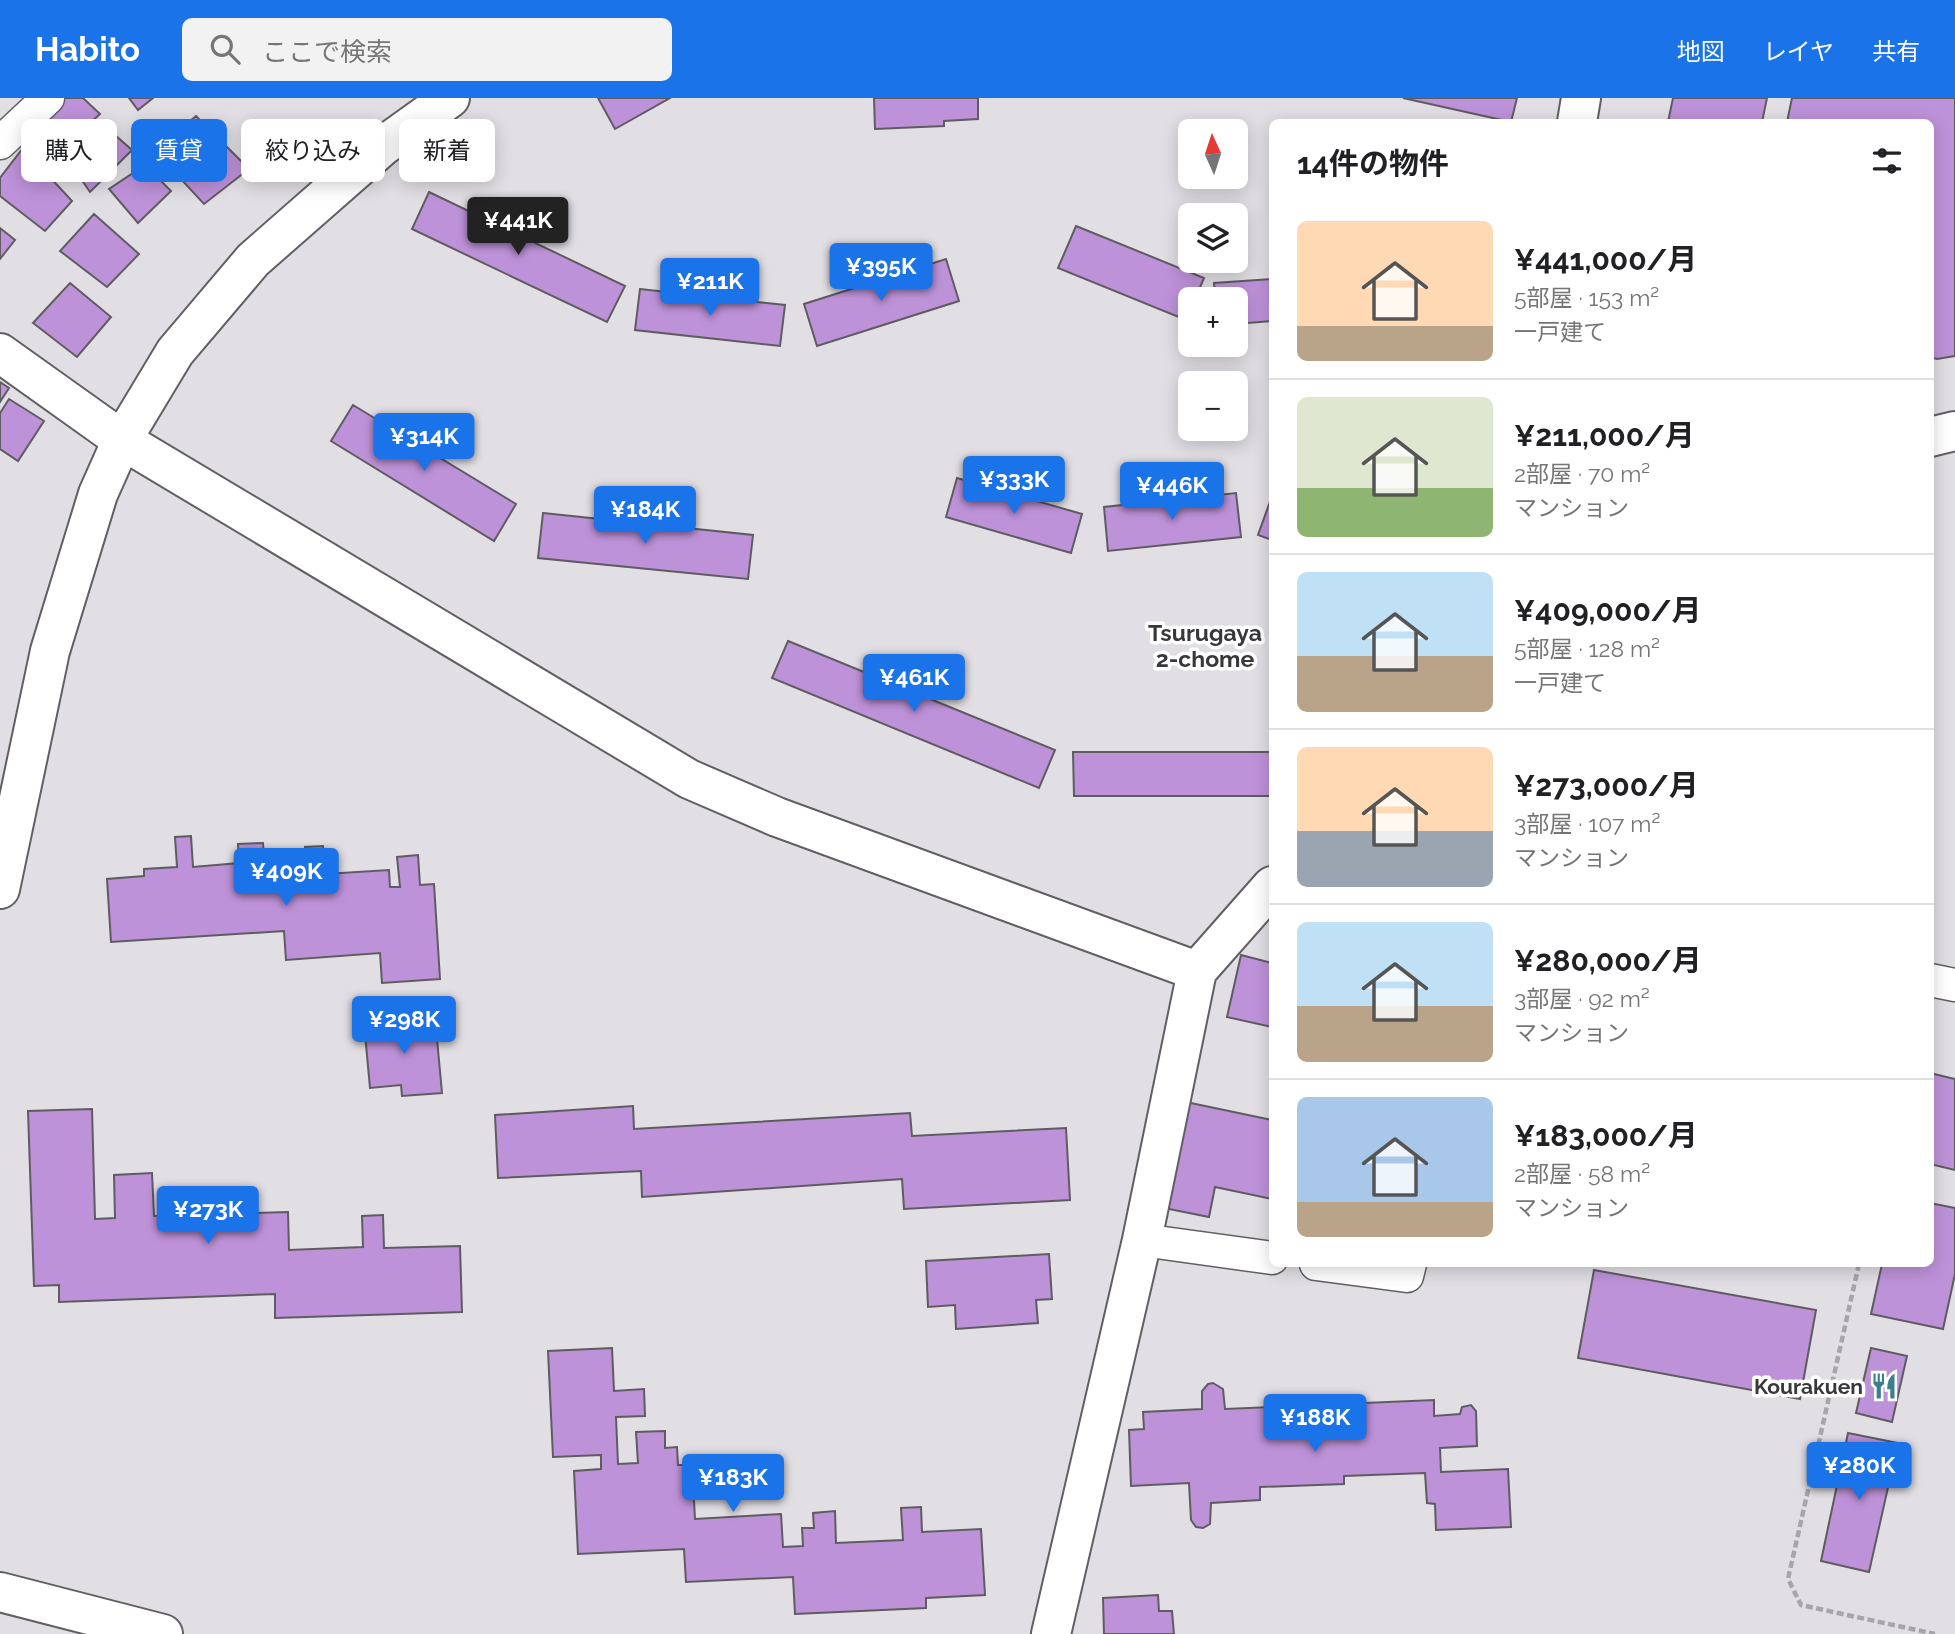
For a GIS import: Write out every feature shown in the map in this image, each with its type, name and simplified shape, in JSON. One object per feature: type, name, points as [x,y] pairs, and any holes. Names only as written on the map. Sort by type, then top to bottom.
[{"type":"street","points":[[0,143],[48,98]]},
{"type":"street","points":[[0,889],[50,651],[98,494],[122,440],[176,352],[253,261],[383,146],[450,98]]},
{"type":"street","points":[[1578,119],[1581,98]]},
{"type":"street","points":[[0,354],[122,440],[689,779],[777,817],[1197,971]]},
{"type":"street","points":[[1934,436],[1955,431]]},
{"type":"street","points":[[1051,1634],[1142,1240],[1197,971],[1269,894]]},
{"type":"street","points":[[1934,981],[1955,985]]},
{"type":"street","points":[[1142,1240],[1269,1258]]},
{"type":"street","points":[[1339,1267],[1407,1276],[1409,1267]]},
{"type":"street","points":[[0,1592],[163,1634]]},
{"type":"path","points":[[1858,1267],[1788,1579],[1801,1605],[1935,1634]]},
{"type":"building","points":[[63,98],[83,98],[100,114],[94,119],[43,119]]},
{"type":"building","points":[[129,98],[153,98],[138,110]]},
{"type":"building","points":[[598,98],[670,98],[615,129]]},
{"type":"building","points":[[874,98],[978,98],[978,119],[944,121],[944,126],[875,129]]},
{"type":"building","points":[[1403,98],[1517,98],[1512,119],[1498,119]]},
{"type":"building","points":[[1673,98],[1767,98],[1763,119],[1669,119]]},
{"type":"building","points":[[1792,98],[1955,98],[1955,356],[1934,358],[1934,119],[1788,119]]},
{"type":"building","points":[[117,137],[131,149],[117,165]]},
{"type":"building","points":[[227,147],[241,161],[241,175],[204,204],[184,182],[227,182]]},
{"type":"building","points":[[21,151],[21,182],[54,182],[72,201],[45,231],[0,196],[0,178]]},
{"type":"building","points":[[131,174],[131,182],[162,182],[171,191],[138,223],[109,189]]},
{"type":"building","points":[[83,182],[100,182],[90,192]]},
{"type":"building","points":[[429,192],[625,286],[607,322],[412,229]]},
{"type":"building","points":[[94,214],[139,254],[107,287],[60,251]]},
{"type":"building","points":[[1076,226],[1178,267],[1178,273],[1192,273],[1204,278],[1200,287],[1178,287],[1178,317],[1058,268]]},
{"type":"building","points":[[0,228],[15,240],[0,259]]},
{"type":"building","points":[[946,259],[959,301],[817,346],[804,304]]},
{"type":"building","points":[[1269,279],[1269,321],[1248,323],[1248,287],[1214,287],[1214,283]]},
{"type":"building","points":[[70,283],[111,317],[77,357],[33,323]]},
{"type":"building","points":[[640,289],[785,305],[780,346],[635,330]]},
{"type":"building","points":[[0,382],[9,388],[0,402]]},
{"type":"building","points":[[9,399],[44,421],[18,461],[0,449],[0,413]]},
{"type":"building","points":[[353,405],[516,504],[494,541],[331,441]]},
{"type":"building","points":[[957,478],[1082,514],[1071,553],[946,517]]},
{"type":"building","points":[[1236,493],[1241,537],[1108,551],[1104,507]]},
{"type":"building","points":[[1269,504],[1269,539],[1258,535]]},
{"type":"building","points":[[543,513],[753,535],[748,579],[538,558]]},
{"type":"building","points":[[788,641],[1055,750],[1039,788],[772,678]]},
{"type":"building","points":[[1073,752],[1269,752],[1269,796],[1074,796]]},
{"type":"building","points":[[191,836],[193,867],[239,863],[238,844],[263,843],[264,855],[295,853],[297,876],[307,876],[305,847],[323,846],[325,874],[389,870],[390,887],[400,887],[397,857],[418,855],[420,885],[434,884],[440,979],[382,983],[380,953],[286,960],[284,931],[111,942],[107,879],[144,876],[144,869],[177,867],[175,837]]},
{"type":"building","points":[[1241,955],[1269,962],[1269,1026],[1227,1017]]},
{"type":"building","points":[[435,1017],[442,1093],[402,1096],[401,1085],[370,1088],[364,1023]]},
{"type":"building","points":[[1934,1074],[1955,1079],[1955,1170],[1934,1165]]},
{"type":"building","points":[[1186,1102],[1269,1119],[1269,1198],[1215,1187],[1209,1217],[1164,1208]]},
{"type":"building","points":[[633,1106],[634,1129],[910,1113],[912,1136],[1066,1128],[1070,1200],[904,1209],[902,1179],[642,1197],[641,1171],[498,1178],[495,1115]]},
{"type":"building","points":[[92,1109],[95,1219],[115,1218],[114,1175],[152,1173],[154,1216],[288,1212],[289,1250],[363,1247],[362,1216],[383,1215],[384,1248],[460,1246],[462,1312],[275,1318],[275,1294],[59,1302],[59,1285],[34,1286],[28,1111]]},
{"type":"building","points":[[1934,1204],[1955,1208],[1955,1274],[1943,1329],[1871,1314],[1881,1267],[1934,1267]]},
{"type":"building","points":[[1049,1254],[1052,1299],[1036,1300],[1038,1323],[956,1329],[955,1305],[928,1307],[926,1261]]},
{"type":"building","points":[[1594,1270],[1816,1310],[1800,1399],[1578,1358]]},
{"type":"building","points":[[612,1348],[614,1391],[644,1389],[645,1416],[616,1417],[618,1464],[638,1463],[636,1432],[665,1431],[665,1448],[677,1447],[678,1465],[692,1465],[695,1519],[781,1514],[783,1547],[803,1546],[802,1528],[814,1528],[813,1513],[835,1511],[836,1543],[903,1540],[901,1508],[921,1507],[922,1532],[981,1529],[985,1595],[926,1598],[926,1608],[795,1614],[793,1577],[686,1582],[684,1549],[578,1554],[574,1471],[601,1469],[601,1455],[553,1457],[548,1351]]},
{"type":"building","points":[[1871,1348],[1907,1356],[1892,1422],[1856,1413]]},
{"type":"building","points":[[1213,1383],[1223,1389],[1225,1409],[1434,1400],[1434,1416],[1460,1414],[1462,1407],[1471,1405],[1476,1411],[1477,1446],[1440,1448],[1441,1472],[1508,1469],[1511,1527],[1436,1530],[1435,1504],[1427,1503],[1425,1473],[1344,1476],[1344,1484],[1260,1487],[1260,1500],[1211,1503],[1210,1524],[1203,1528],[1196,1527],[1191,1520],[1189,1483],[1131,1486],[1129,1430],[1144,1429],[1143,1412],[1202,1409],[1202,1391],[1208,1384]]},
{"type":"building","points":[[1848,1433],[1898,1443],[1869,1572],[1821,1561]]},
{"type":"building","points":[[1158,1595],[1159,1611],[1172,1611],[1174,1634],[1104,1634],[1103,1598]]},
{"type":"place","name":"Kourakuen","points":[[1884,1386]]},
{"type":"district","name":"Tsurugaya 2-chome","points":[[1205,645]]}]
